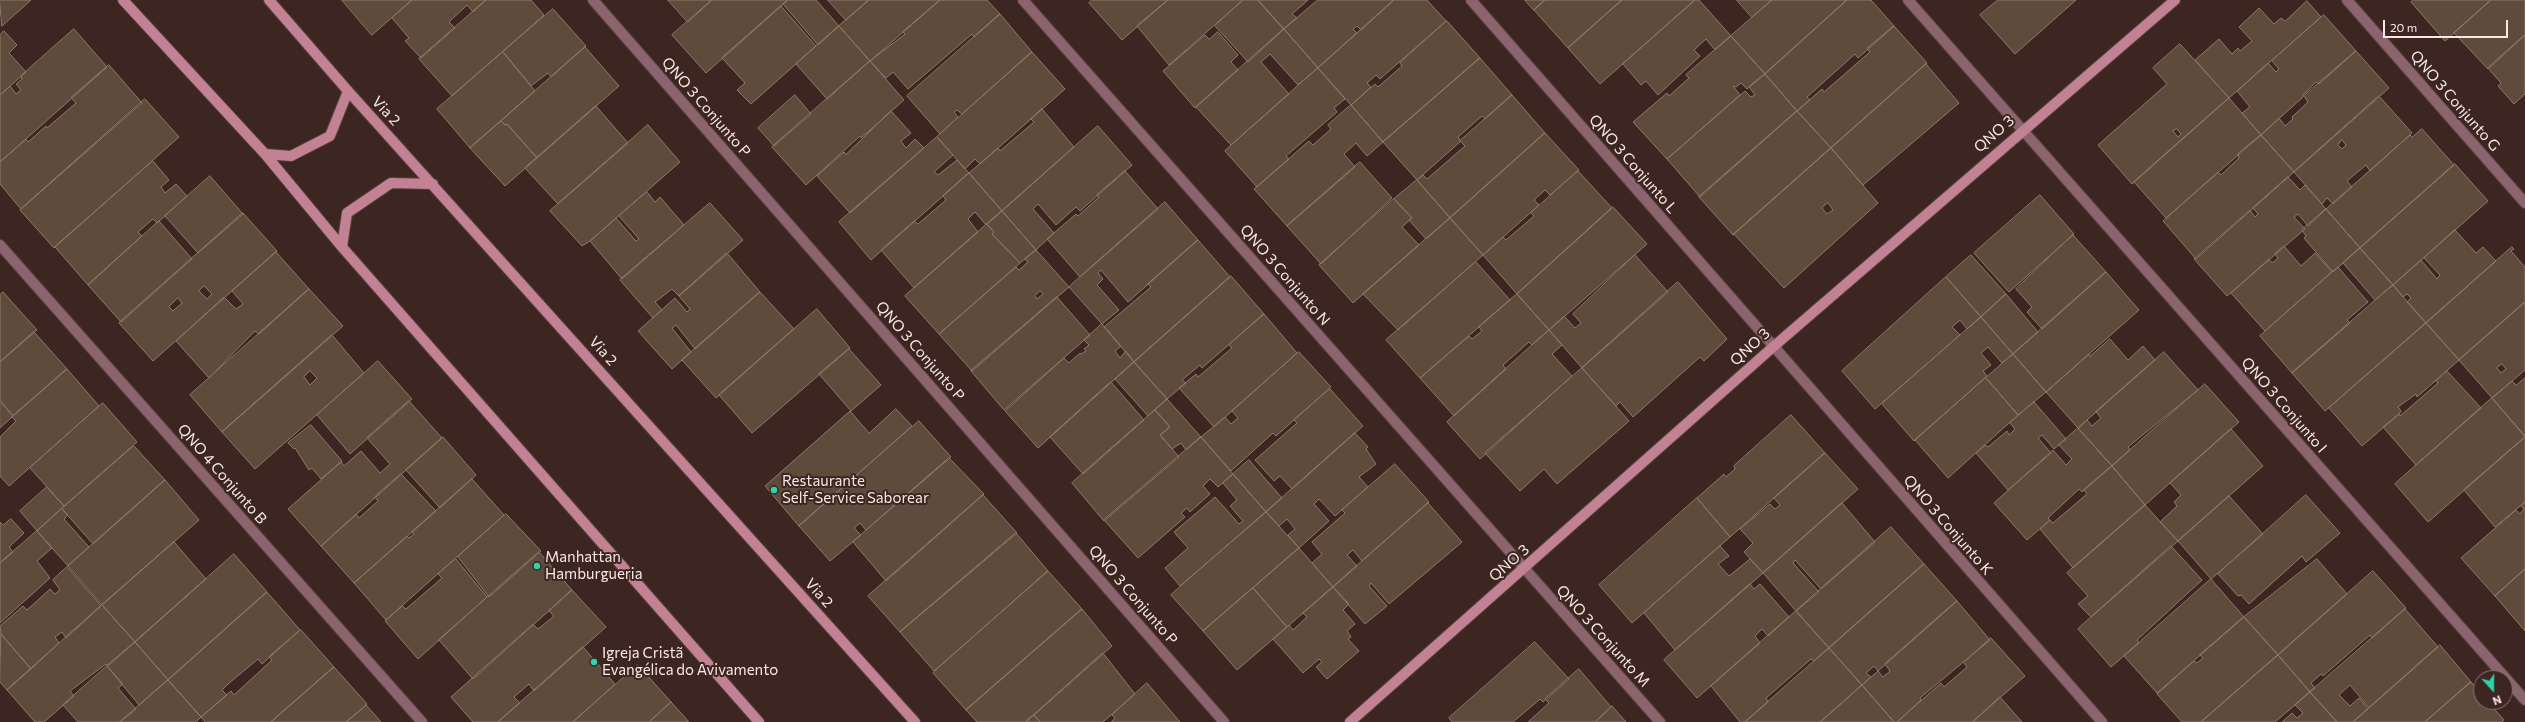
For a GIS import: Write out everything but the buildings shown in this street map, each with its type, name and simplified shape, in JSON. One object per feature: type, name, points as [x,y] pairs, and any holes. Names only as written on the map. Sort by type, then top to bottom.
[{"type":"main road","points":[[123,0],[265,154],[342,247],[759,722]]},
{"type":"main road","name":"Via 2","points":[[269,0],[348,91],[915,722]]},
{"type":"main road","name":"QNO 3","points":[[1350,722],[1525,570],[1773,347],[2022,130],[2175,0]]},
{"type":"main road","points":[[265,154],[291,156],[330,136],[348,91]]},
{"type":"main road","points":[[342,247],[347,213],[391,183],[432,184]]},
{"type":"street","name":"QNO 3 Conjunto P","points":[[593,0],[1224,722]]},
{"type":"street","name":"QNO 3 Conjunto N","points":[[1023,0],[1525,570]]},
{"type":"street","name":"QNO 3 Conjunto L","points":[[1471,0],[1773,347]]},
{"type":"street","name":"QNO 3 Conjunto I","points":[[1908,0],[2525,700]]},
{"type":"street","name":"QNO 3 Conjunto G","points":[[2347,0],[2525,203]]},
{"type":"street","name":"QNO 4 Conjunto B","points":[[0,245],[422,722]]},
{"type":"street","name":"QNO 3 Conjunto K","points":[[1773,347],[2102,722]]},
{"type":"street","name":"QNO 3 Conjunto M","points":[[1525,570],[1660,722]]},
{"type":"place","name":"Restaurante Self-Service Saborear","points":[[774,490]]},
{"type":"place","name":"Manhattan Hamburgueria","points":[[537,566]]},
{"type":"place","name":"Igreja Cristã Evangélica do Avivamento","points":[[594,662]]}]
